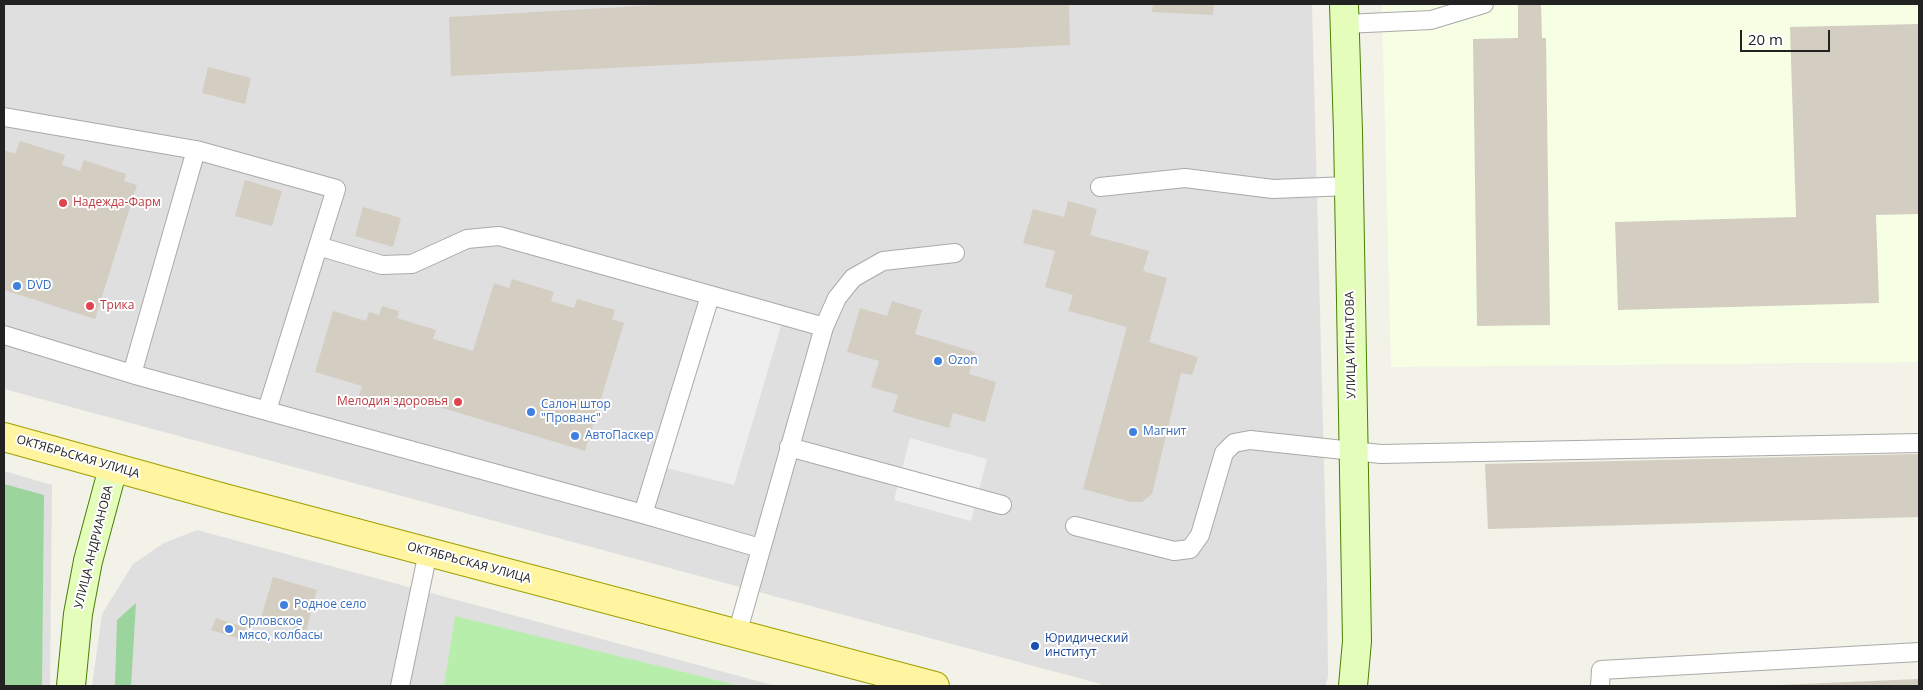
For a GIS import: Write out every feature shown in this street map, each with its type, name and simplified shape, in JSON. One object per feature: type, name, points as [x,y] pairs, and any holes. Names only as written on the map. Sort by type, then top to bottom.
[{"type":"main road","name":"УЛИЦА ИГНАТОВА","points":[[1344,14],[1357,641],[1353,686]]},
{"type":"main road","name":"ОКТЯБРЬСКАЯ УЛИЦА","points":[[4,437],[113,468],[935,686]]},
{"type":"main road","name":"УЛИЦА АНДРИАНОВА","points":[[71,686],[78,614],[88,561],[113,468]]},
{"type":"lane","points":[[1344,14],[1431,20],[1484,4]]},
{"type":"lane","points":[[4,117],[196,150],[336,189],[267,410]]},
{"type":"lane","points":[[132,374],[196,150]]},
{"type":"lane","points":[[1100,187],[1185,178],[1273,189],[1349,186]]},
{"type":"lane","points":[[318,246],[382,265],[412,264],[467,239],[499,236],[824,327]]},
{"type":"lane","points":[[737,634],[824,327],[837,298],[853,278],[883,261],[955,253]]},
{"type":"lane","points":[[643,514],[710,296]]},
{"type":"lane","points":[[4,336],[132,374],[643,514],[760,548]]},
{"type":"lane","points":[[1075,526],[1174,551],[1190,549],[1200,535],[1224,453],[1234,443],[1250,440],[1381,454],[1919,443]]},
{"type":"lane","points":[[789,447],[1002,505]]},
{"type":"lane","points":[[400,686],[428,552]]},
{"type":"lane","points":[[1600,686],[1601,670],[1919,652]]},
{"type":"shaded area","points":[[4,4],[1312,4],[1327,579],[1328,677],[1325,686],[1108,686],[4,389]]},
{"type":"shaded area","points":[[1382,4],[1919,4],[1919,362],[1391,367]]},
{"type":"shaded area","points":[[710,296],[784,316],[734,485],[659,466]]},
{"type":"shaded area","points":[[910,438],[987,459],[971,521],[894,500]]},
{"type":"shaded area","points":[[4,471],[52,485],[50,686],[4,686]]},
{"type":"shaded area","points":[[197,530],[776,686],[92,686],[102,614],[133,564],[164,543]]},
{"type":"green space","points":[[4,484],[44,495],[42,686],[4,686]]},
{"type":"green space","points":[[136,603],[131,686],[115,686],[117,620]]},
{"type":"green space","points":[[455,616],[740,686],[444,686]]},
{"type":"building","points":[[675,4],[1069,4],[1070,45],[451,76],[449,17]]},
{"type":"building","points":[[1153,4],[1214,4],[1213,15],[1152,12]]},
{"type":"building","points":[[1518,4],[1541,4],[1542,38],[1546,38],[1550,325],[1477,326],[1473,39],[1518,38]]},
{"type":"building","points":[[1919,24],[1919,214],[1876,215],[1879,303],[1618,310],[1615,222],[1796,217],[1790,27]]},
{"type":"building","points":[[208,67],[251,78],[245,104],[202,93]]},
{"type":"building","points":[[20,141],[65,155],[62,165],[80,171],[84,160],[126,174],[124,181],[137,185],[95,319],[4,290],[4,150],[15,154]]},
{"type":"building","points":[[245,180],[282,191],[272,226],[235,216]]},
{"type":"building","points":[[1068,201],[1097,209],[1090,235],[1149,251],[1143,271],[1167,278],[1149,342],[1198,357],[1192,375],[1181,373],[1152,494],[1142,502],[1131,502],[1083,489],[1127,327],[1068,311],[1073,295],[1045,287],[1055,251],[1023,243],[1033,209],[1064,217]]},
{"type":"building","points":[[363,207],[401,218],[393,247],[355,236]]},
{"type":"building","points":[[512,279],[554,292],[551,301],[574,308],[577,299],[615,310],[612,319],[624,323],[585,451],[403,396],[400,408],[359,396],[362,386],[315,372],[333,311],[366,321],[369,312],[379,315],[382,306],[399,311],[397,318],[436,330],[433,339],[473,351],[494,283],[509,288]]},
{"type":"building","points":[[892,301],[922,310],[915,334],[975,352],[969,374],[996,382],[985,422],[953,413],[949,428],[893,412],[898,395],[871,387],[879,361],[847,352],[860,308],[887,316]]},
{"type":"building","points":[[1919,454],[1919,517],[1488,529],[1485,464]]},
{"type":"building","points":[[273,577],[317,590],[306,631],[261,618]]},
{"type":"building","name":"Орловское мясо, колбасы","points":[[216,618],[246,628],[243,640],[211,630]]},
{"type":"building","points":[[1919,679],[1919,686],[1779,686],[1779,685]]},
{"type":"place","name":"Надежда-Фарм","points":[[63,203]]},
{"type":"place","name":"DVD","points":[[17,286]]},
{"type":"place","name":"Трика","points":[[90,306]]},
{"type":"place","name":"Ozon","points":[[938,361]]},
{"type":"place","name":"Мелодия здоровья","points":[[458,402]]},
{"type":"place","name":"Салон штор \"Прованс\"","points":[[531,412]]},
{"type":"place","name":"Магнит","points":[[1133,432]]},
{"type":"place","name":"АвтоПаскер","points":[[575,436]]},
{"type":"place","name":"Родное село","points":[[284,605]]},
{"type":"place","name":"Орловское мясо, колбасы","points":[[229,629]]},
{"type":"place","name":"Юридический институт","points":[[1035,646]]}]
